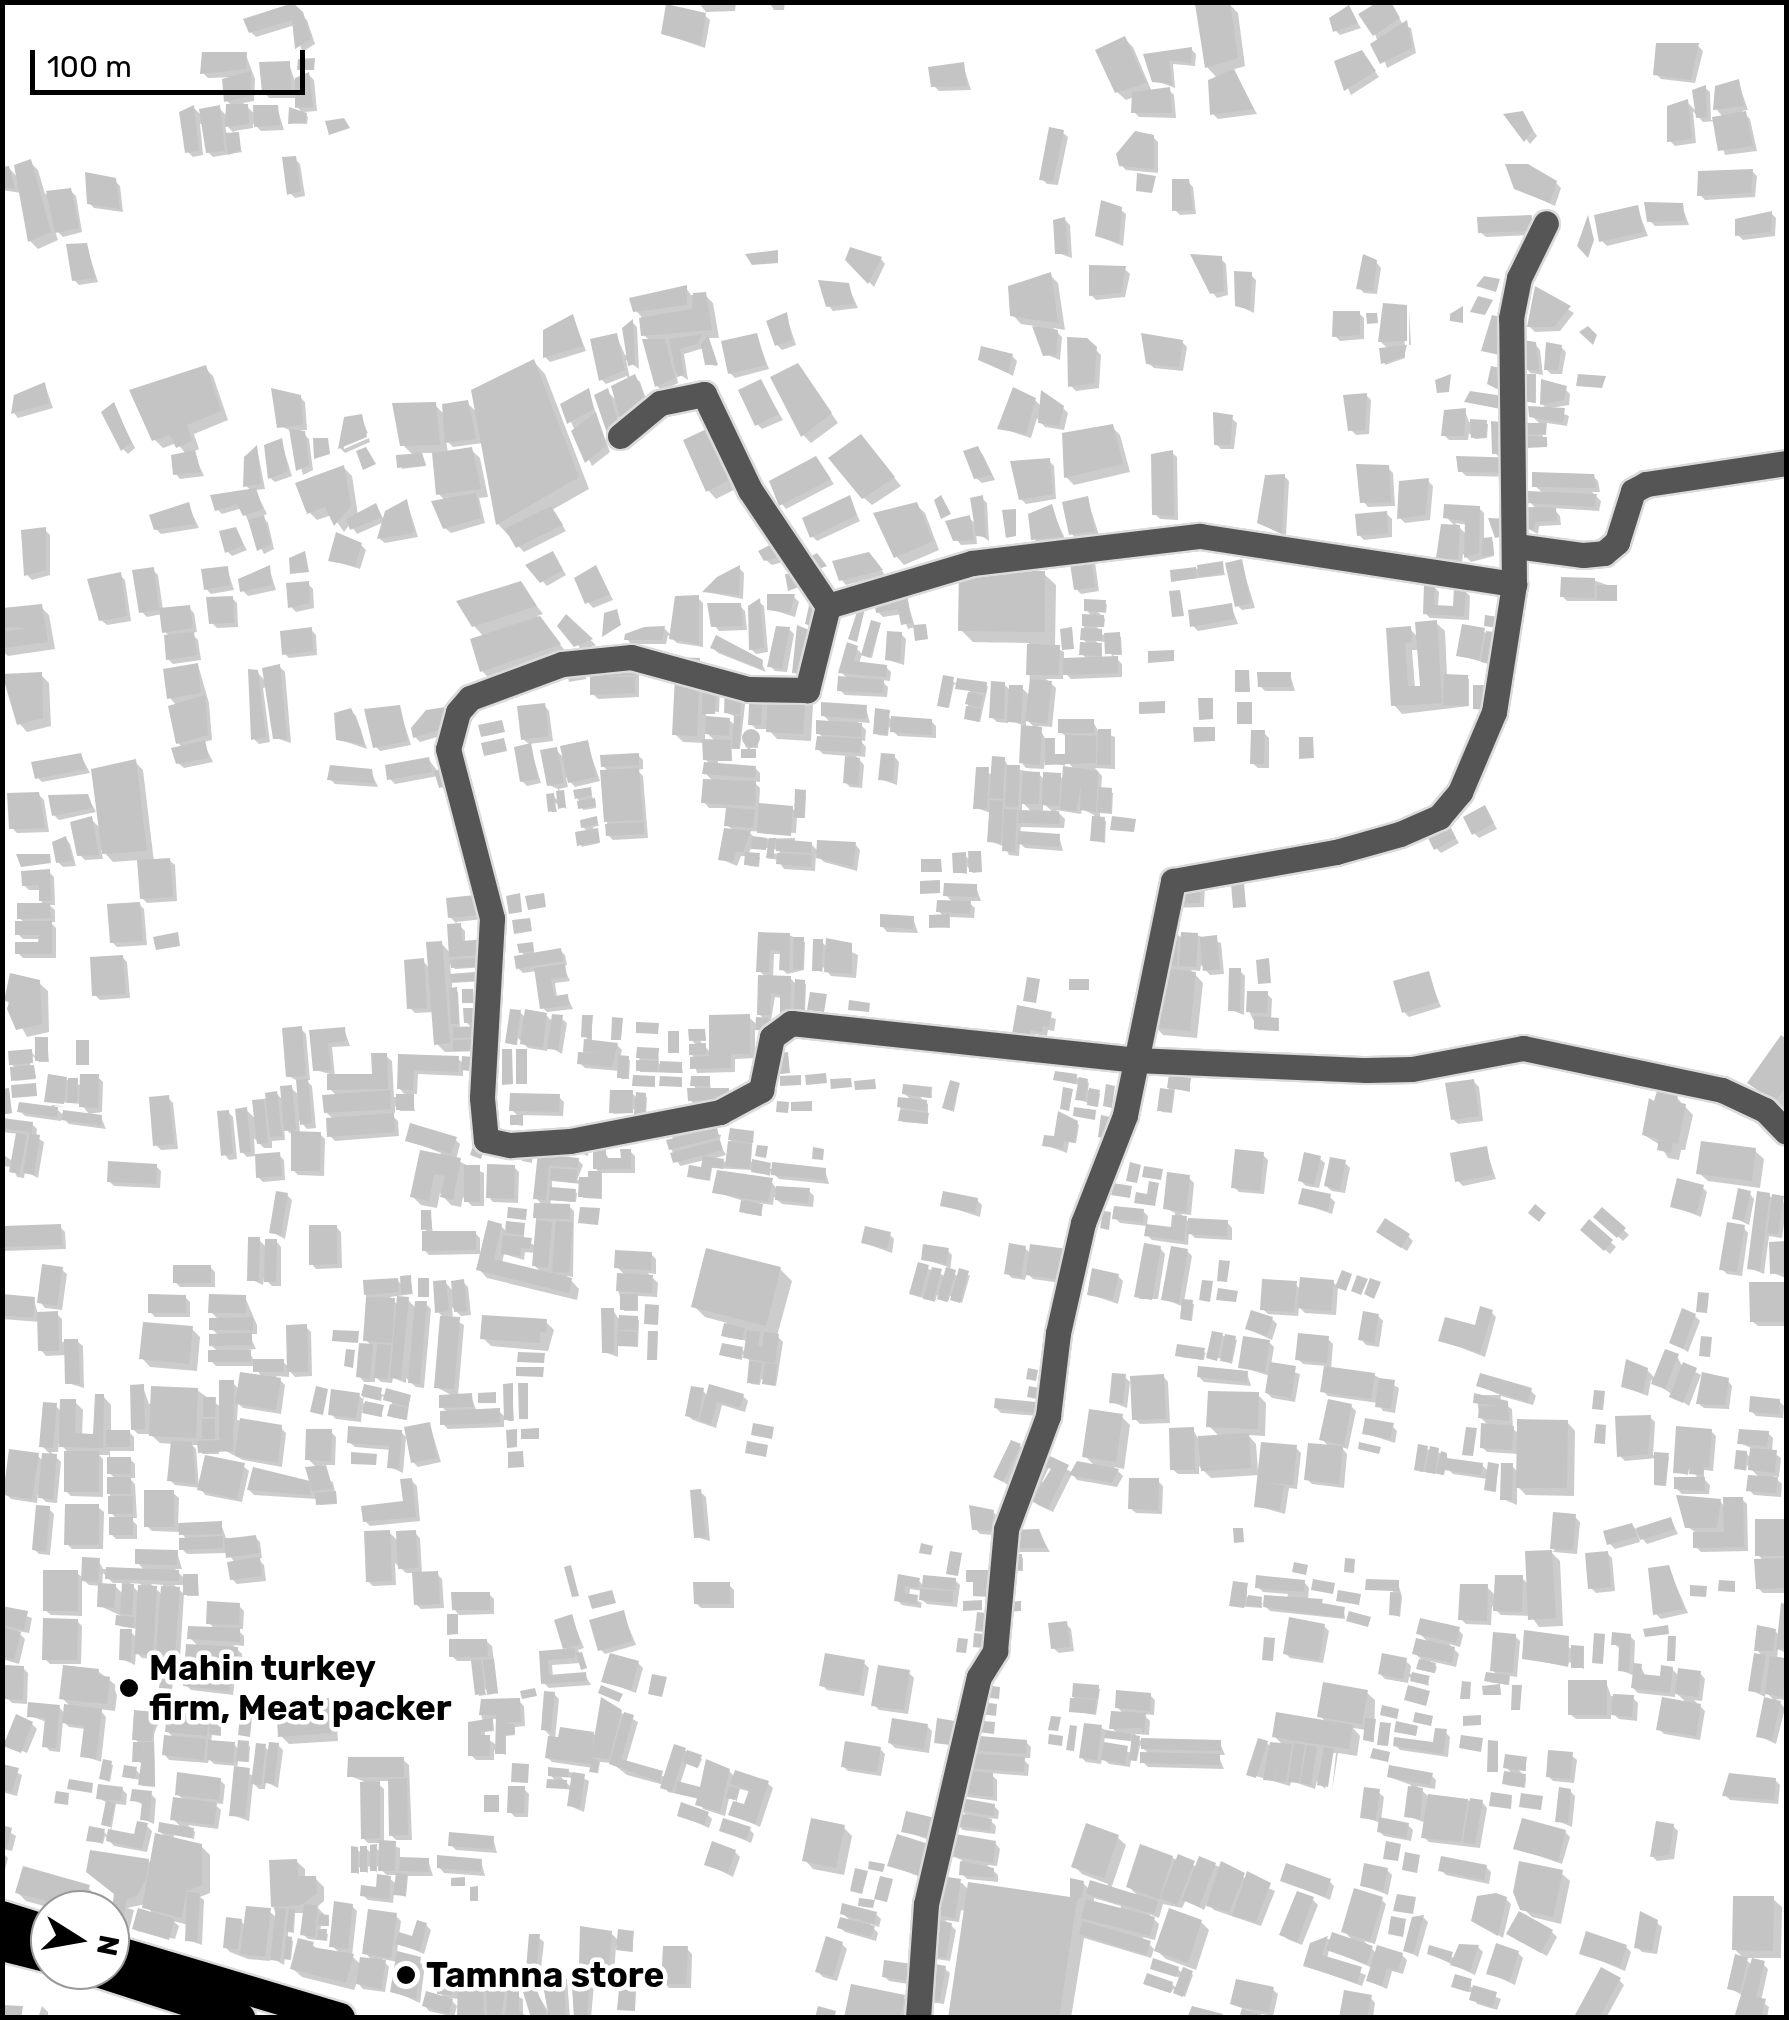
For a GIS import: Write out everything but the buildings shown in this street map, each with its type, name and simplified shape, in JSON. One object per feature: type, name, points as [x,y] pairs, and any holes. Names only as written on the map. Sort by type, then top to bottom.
[{"type":"highway","points":[[2,1916],[30,1930]]},
{"type":"highway","points":[[2,1928],[30,1935]]},
{"type":"highway","points":[[2,1946],[30,1942]]},
{"type":"highway","points":[[130,1955],[340,2018]]},
{"type":"highway","points":[[130,1983],[240,2018]]},
{"type":"street","points":[[918,2018],[926,1904],[979,1677],[995,1651],[1006,1530],[1048,1416],[1058,1333],[1083,1222],[1125,1114],[1174,880],[1336,852],[1400,834],[1439,817],[1460,792],[1494,712],[1514,584],[1511,318],[1519,278],[1546,223]]},
{"type":"street","points":[[620,436],[660,403],[704,394],[750,490],[828,606],[807,690],[748,689],[631,657],[562,664],[470,698],[458,712],[448,749],[492,918],[482,1098],[486,1140],[510,1145],[570,1142],[720,1112],[761,1090],[772,1036],[791,1024],[1135,1060],[1412,1070],[1523,1048],[1722,1090],[1765,1110],[1786,1132]]},
{"type":"street","points":[[1516,546],[1583,555],[1604,552],[1617,542],[1633,491],[1646,484],[1786,463]]},
{"type":"street","points":[[828,606],[972,562],[1200,536],[1514,584]]},
{"type":"place","name":"Mahin turkey firm, Meat packer","points":[[129,1688]]},
{"type":"place","name":"Tamnna store","points":[[406,1975]]}]
